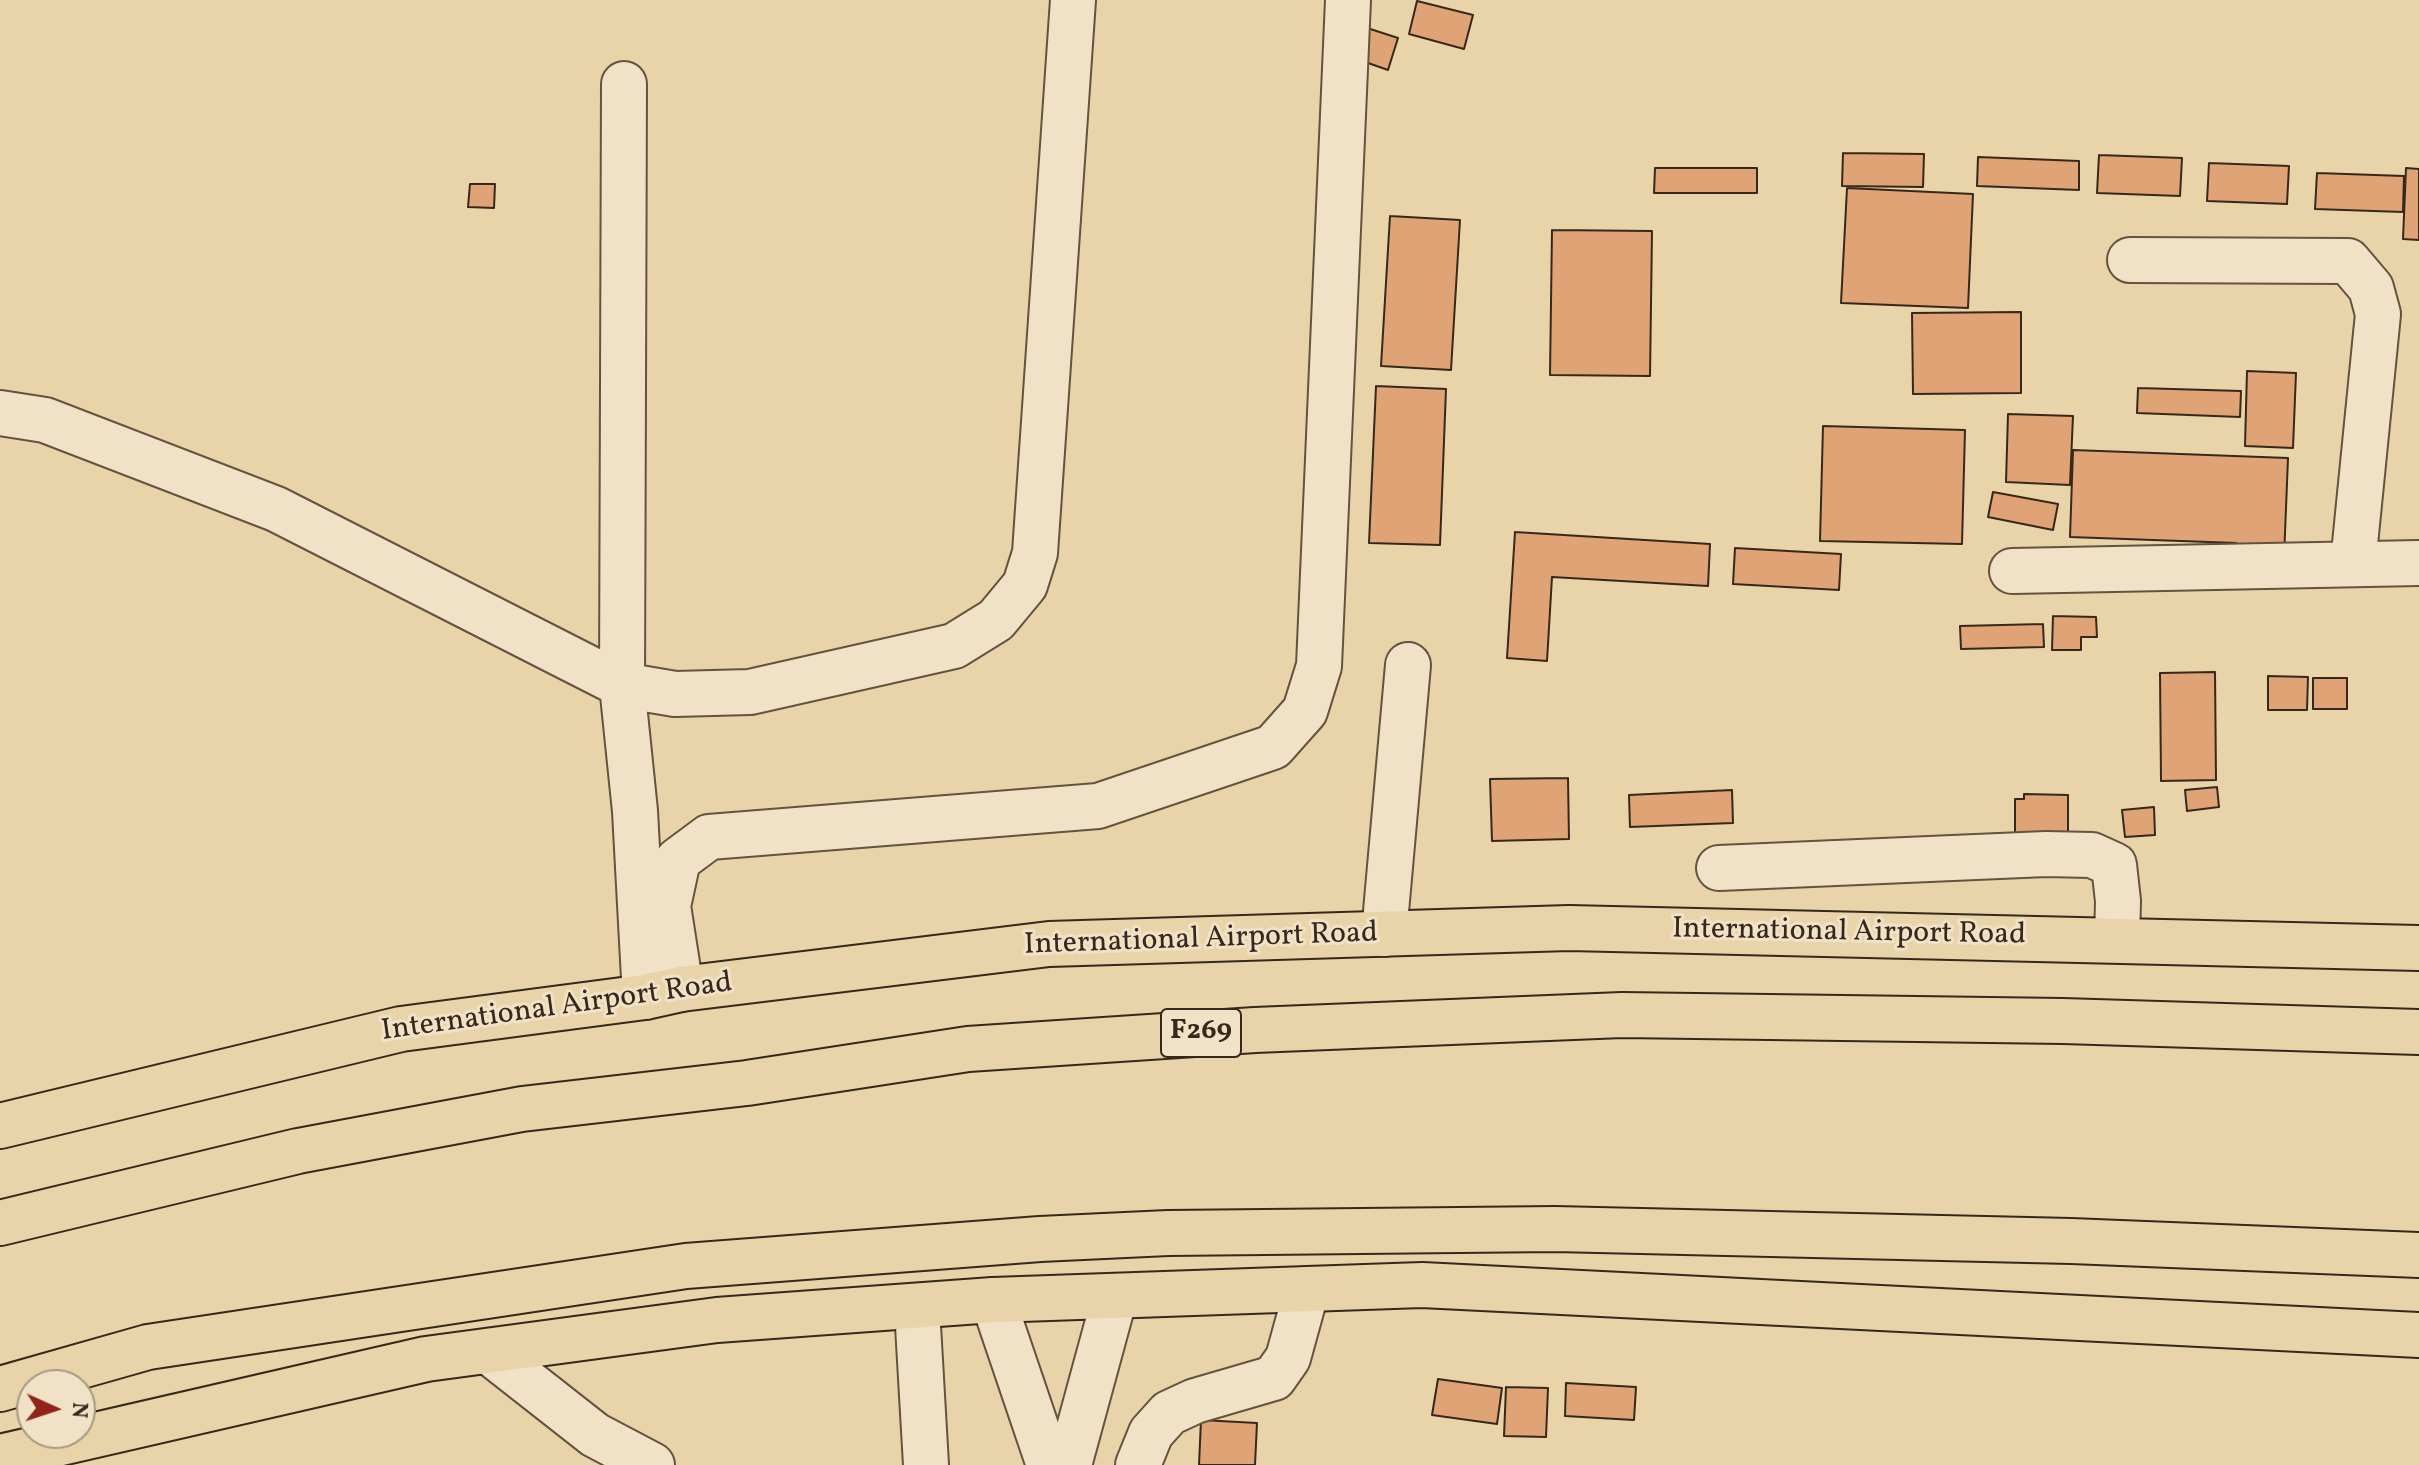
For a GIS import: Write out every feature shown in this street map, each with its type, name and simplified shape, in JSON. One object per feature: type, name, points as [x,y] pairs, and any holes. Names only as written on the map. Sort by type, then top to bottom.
[{"type":"main road","name":"International Airport Road","points":[[0,1126],[401,1029],[1049,944],[1569,928],[2419,948]]},
{"type":"main road","name":"F269","points":[[0,1223],[298,1151],[522,1109],[747,1083],[968,1049],[1255,1030],[1622,1015],[2063,1021],[2419,1032]]},
{"type":"main road","points":[[0,1389],[148,1347],[686,1266],[1040,1239],[1168,1233],[1555,1229],[2071,1241],[2419,1255]]},
{"type":"main road","points":[[0,1457],[426,1359],[717,1320],[917,1308],[993,1300],[1438,1286],[2419,1335]]},
{"type":"street","points":[[0,413],[45,420],[276,509],[622,685],[675,694],[750,692],[954,646],[996,620],[1025,585],[1035,553],[1073,0]]},
{"type":"street","points":[[663,993],[668,906],[678,860],[709,837],[1098,806],[1273,747],[1305,711],[1319,666],[1348,0]]},
{"type":"street","points":[[624,84],[622,685],[635,811],[663,993]]},
{"type":"street","points":[[2130,260],[2348,261],[2371,288],[2378,314],[2353,564]]},
{"type":"street","points":[[2012,571],[2419,563]]},
{"type":"street","points":[[1384,934],[1408,665]]},
{"type":"street","points":[[1719,868],[2046,854],[2092,855],[2114,865],[2118,901],[2117,940]]},
{"type":"street","points":[[1138,1465],[1151,1433],[1169,1413],[1195,1401],[1274,1378],[1288,1358],[1307,1289]]},
{"type":"street","points":[[1069,1465],[1115,1296]]},
{"type":"street","points":[[993,1300],[1049,1465]]},
{"type":"street","points":[[917,1308],[926,1465]]},
{"type":"street","points":[[488,1351],[595,1435],[652,1465]]},
{"type":"building","points":[[1417,1],[1473,15],[1464,49],[1409,34]]},
{"type":"building","points":[[1361,26],[1398,38],[1388,70],[1351,57]]},
{"type":"building","points":[[1843,153],[1924,154],[1923,187],[1842,186]]},
{"type":"building","points":[[2099,155],[2182,158],[2180,196],[2097,193]]},
{"type":"building","points":[[1978,157],[2079,161],[2079,190],[1977,186]]},
{"type":"building","points":[[2209,163],[2289,166],[2287,204],[2207,201]]},
{"type":"building","points":[[1655,168],[1757,168],[1757,193],[1654,193]]},
{"type":"building","points":[[2406,168],[2419,169],[2419,240],[2403,239]]},
{"type":"building","points":[[2317,173],[2404,176],[2403,212],[2315,209]]},
{"type":"building","points":[[470,184],[495,184],[494,208],[468,207]]},
{"type":"building","points":[[1847,188],[1973,194],[1968,308],[1841,303]]},
{"type":"building","points":[[1390,216],[1460,220],[1451,370],[1381,366]]},
{"type":"building","points":[[1552,230],[1652,231],[1650,376],[1550,375]]},
{"type":"building","points":[[2021,312],[2021,393],[1913,394],[1912,313]]},
{"type":"building","points":[[2247,371],[2296,373],[2293,448],[2245,446]]},
{"type":"building","points":[[1376,386],[1446,389],[1440,545],[1369,543]]},
{"type":"building","points":[[2138,388],[2241,391],[2240,417],[2137,413]]},
{"type":"building","points":[[2008,414],[2073,416],[2070,485],[2006,482]]},
{"type":"building","points":[[1823,426],[1965,430],[1962,544],[1820,541]]},
{"type":"building","points":[[2073,450],[2288,458],[2284,558],[2235,557],[2236,543],[2070,537]]},
{"type":"building","points":[[1993,492],[2058,504],[2053,530],[1988,517]]},
{"type":"building","points":[[1515,532],[1710,544],[1708,586],[1552,577],[1547,661],[1507,658]]},
{"type":"building","points":[[1735,548],[1841,554],[1839,590],[1733,584]]},
{"type":"building","points":[[2053,616],[2096,617],[2097,637],[2081,637],[2081,650],[2052,650]]},
{"type":"building","points":[[2043,624],[2044,647],[1961,649],[1960,626]]},
{"type":"building","points":[[2215,672],[2216,780],[2161,781],[2160,673]]},
{"type":"building","points":[[2268,676],[2308,677],[2307,710],[2268,710]]},
{"type":"building","points":[[2313,678],[2347,678],[2347,709],[2313,709]]},
{"type":"building","points":[[1568,778],[1569,839],[1492,841],[1490,779]]},
{"type":"building","points":[[2217,787],[2219,807],[2187,811],[2185,790]]},
{"type":"building","points":[[1732,790],[1733,823],[1630,827],[1629,795]]},
{"type":"building","points":[[2024,794],[2068,795],[2068,842],[2015,842],[2015,799],[2024,799]]},
{"type":"building","points":[[2154,807],[2155,835],[2125,837],[2122,810]]},
{"type":"building","points":[[1438,1379],[1502,1388],[1497,1424],[1432,1415]]},
{"type":"building","points":[[1566,1383],[1636,1387],[1634,1420],[1565,1416]]},
{"type":"building","points":[[1506,1387],[1548,1388],[1546,1437],[1504,1436]]},
{"type":"building","points":[[1201,1420],[1257,1423],[1255,1465],[1199,1465]]}]
